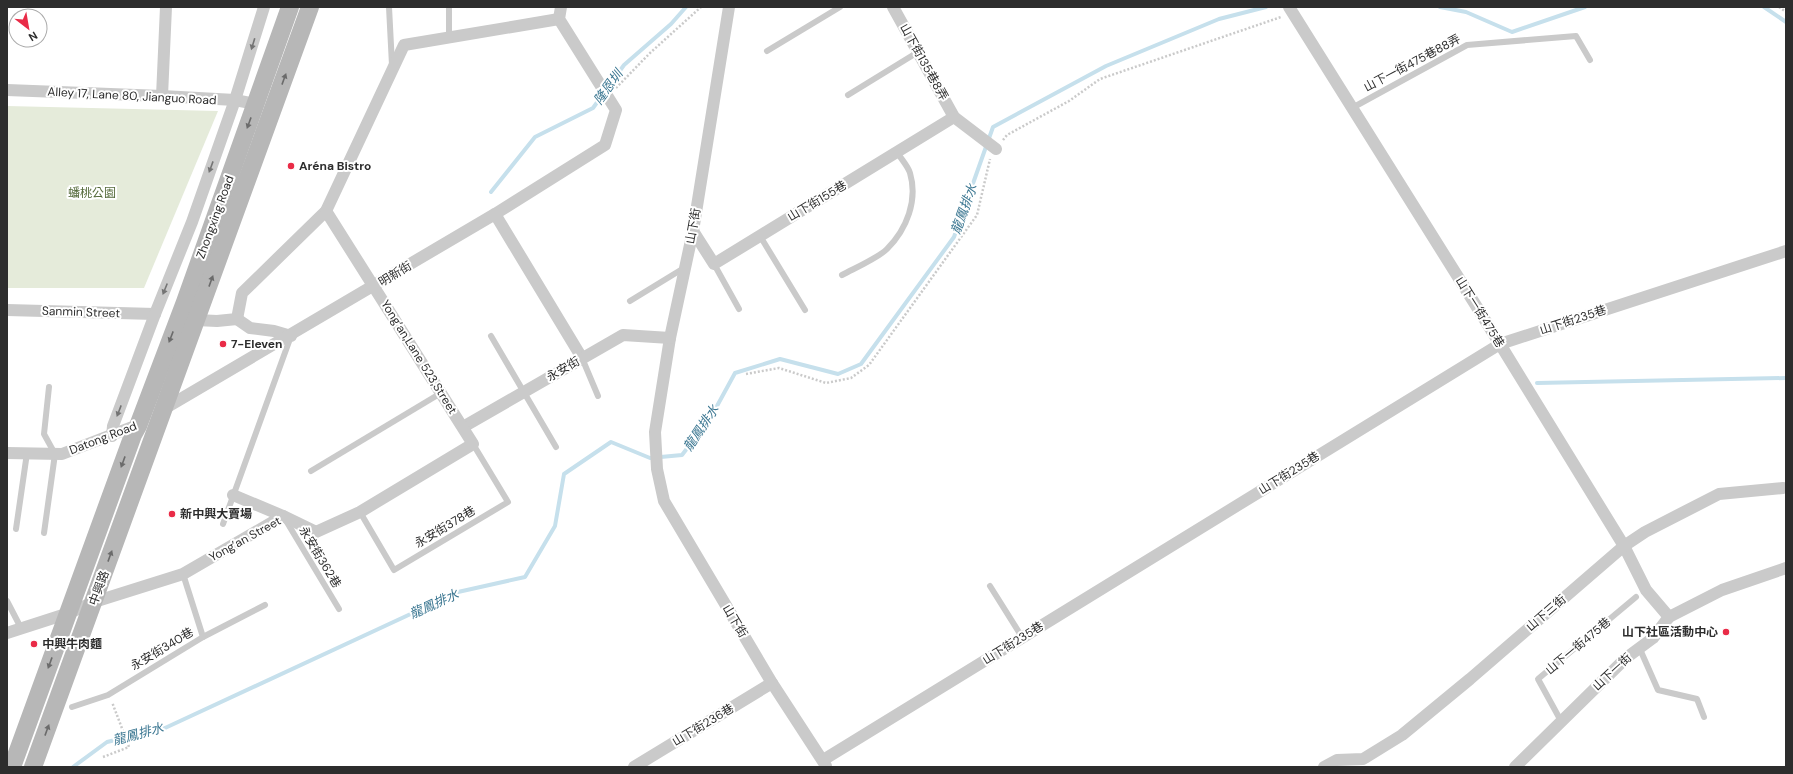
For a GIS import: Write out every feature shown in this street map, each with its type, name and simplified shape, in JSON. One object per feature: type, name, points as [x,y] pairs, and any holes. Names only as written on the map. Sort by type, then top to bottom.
[{"type":"street","points":[[162,96],[166,7]]},
{"type":"street","points":[[112,436],[113,426],[155,314],[192,222],[235,100],[264,7]]},
{"type":"street","name":"Zhongxing Road","points":[[151,417],[290,7]]},
{"type":"street","name":"Zhongxing Road","points":[[151,417],[196,320],[310,7]]},
{"type":"street","name":"山下街","points":[[729,7],[693,231],[670,338],[654,444],[657,469],[664,501],[772,683],[825,763]]},
{"type":"street","name":"山下街135巷8弄","points":[[893,7],[954,117]]},
{"type":"street","name":"山下一街475巷","points":[[1291,10],[1500,344],[1624,546],[1646,590],[1669,618]]},
{"type":"street","points":[[237,319],[242,292],[326,211],[404,45],[449,37],[560,13],[604,91]]},
{"type":"street","name":"Alley 17, Lane 80, Jianguo Road","points":[[7,90],[235,100],[256,104]]},
{"type":"street","name":"明新街","points":[[151,417],[375,286],[495,214],[605,145],[616,110],[604,91]]},
{"type":"street","points":[[954,117],[976,132],[994,148]]},
{"type":"street","name":"山下街155巷","points":[[714,264],[954,117]]},
{"type":"street","name":"Yong’an,Lane 523,Street","points":[[326,211],[375,286],[463,427]]},
{"type":"street","points":[[495,214],[582,358]]},
{"type":"street","points":[[693,231],[714,264]]},
{"type":"street","name":"山下街235巷","points":[[825,763],[1022,637],[1500,344],[1786,251]]},
{"type":"street","name":"Sanmin Street","points":[[7,310],[155,314]]},
{"type":"street","points":[[196,320],[216,322],[237,319],[250,328],[274,331],[291,336]]},
{"type":"street","name":"永安街","points":[[463,427],[623,335],[670,338]]},
{"type":"street","name":"Datong Road","points":[[7,453],[62,454],[112,436],[151,417]]},
{"type":"street","name":"中興路","points":[[33,767],[94,602],[151,417]]},
{"type":"street","name":"中興路","points":[[12,767],[133,435],[151,417]]},
{"type":"street","points":[[463,427],[473,444]]},
{"type":"street","name":"Yong’an Street","points":[[7,633],[69,613],[94,602],[183,574],[283,516],[316,532],[360,512],[473,444]]},
{"type":"street","name":"山下三街","points":[[1324,767],[1337,760],[1363,759],[1402,735],[1470,679],[1624,546],[1645,532],[1719,494],[1783,488]]},
{"type":"street","points":[[233,495],[283,516]]},
{"type":"street","name":"山下一街","points":[[1515,767],[1626,658],[1653,638],[1669,618],[1722,590],[1786,568]]},
{"type":"street","name":"山下街236巷","points":[[634,767],[772,683]]},
{"type":"lane","points":[[390,7],[392,69]]},
{"type":"lane","points":[[449,7],[449,37]]},
{"type":"lane","points":[[767,51],[840,7]]},
{"type":"lane","name":"山下一街475巷88弄","points":[[1352,108],[1467,45],[1576,36],[1590,60]]},
{"type":"lane","points":[[848,95],[918,52]]},
{"type":"lane","points":[[842,276],[886,250],[895,239],[909,216],[914,194],[910,172],[897,152]]},
{"type":"lane","points":[[760,236],[805,310]]},
{"type":"lane","points":[[714,264],[739,308]]},
{"type":"lane","points":[[630,301],[685,268]]},
{"type":"lane","points":[[223,524],[291,336]]},
{"type":"lane","points":[[491,336],[556,447]]},
{"type":"lane","points":[[582,358],[598,396]]},
{"type":"lane","points":[[44,533],[55,454],[44,434],[49,387]]},
{"type":"lane","points":[[311,471],[441,393]]},
{"type":"lane","name":"永安街378巷","points":[[360,512],[394,570],[508,502],[473,444]]},
{"type":"lane","points":[[16,529],[27,453]]},
{"type":"lane","name":"永安街362巷","points":[[283,516],[339,609]]},
{"type":"lane","name":"永安街340巷","points":[[72,707],[108,695],[203,637],[183,574]]},
{"type":"lane","points":[[990,586],[1022,637]]},
{"type":"lane","name":"山下一街475巷","points":[[1561,721],[1538,679],[1636,597]]},
{"type":"lane","points":[[7,601],[21,628]]},
{"type":"lane","points":[[203,637],[264,605]]},
{"type":"lane","points":[[1639,647],[1658,690],[1697,699],[1704,718]]},
{"type":"path","points":[[604,91],[650,53],[701,7]]},
{"type":"path","points":[[1779,7],[1786,12]]},
{"type":"path","points":[[746,374],[779,368],[826,383],[851,378],[869,365],[977,215],[990,156],[994,148],[1006,135],[1069,101],[1100,79],[1291,10]]},
{"type":"path","points":[[103,757],[129,746],[108,695]]},
{"type":"green space","name":"蟠桃公園","points":[[7,106],[218,111],[144,288],[7,288]]},
{"type":"waterway","name":"隆恩圳","points":[[491,192],[535,137],[593,108],[624,65],[671,24],[686,7]]},
{"type":"waterway","name":"龍鳳排水","points":[[73,767],[107,742],[165,728],[458,592],[525,577],[555,526],[564,474],[611,442],[650,458],[682,455],[711,417],[735,373],[780,359],[838,374],[861,364],[954,237],[993,127],[1106,66],[1219,19],[1266,7]]},
{"type":"waterway","name":"龍鳳排水","points":[[1440,7],[1466,12],[1512,32],[1585,7]]},
{"type":"waterway","name":"龍鳳排水","points":[[1764,7],[1786,22]]},
{"type":"waterway","points":[[1537,383],[1786,378]]},
{"type":"place","name":"Aréna Bistro","points":[[291,166]]},
{"type":"place","name":"7-Eleven","points":[[223,344]]},
{"type":"place","name":"新中興大賣場","points":[[172,514]]},
{"type":"place","name":"山下社區活動中心","points":[[1726,632]]},
{"type":"place","name":"中興牛肉麵","points":[[34,644]]}]
